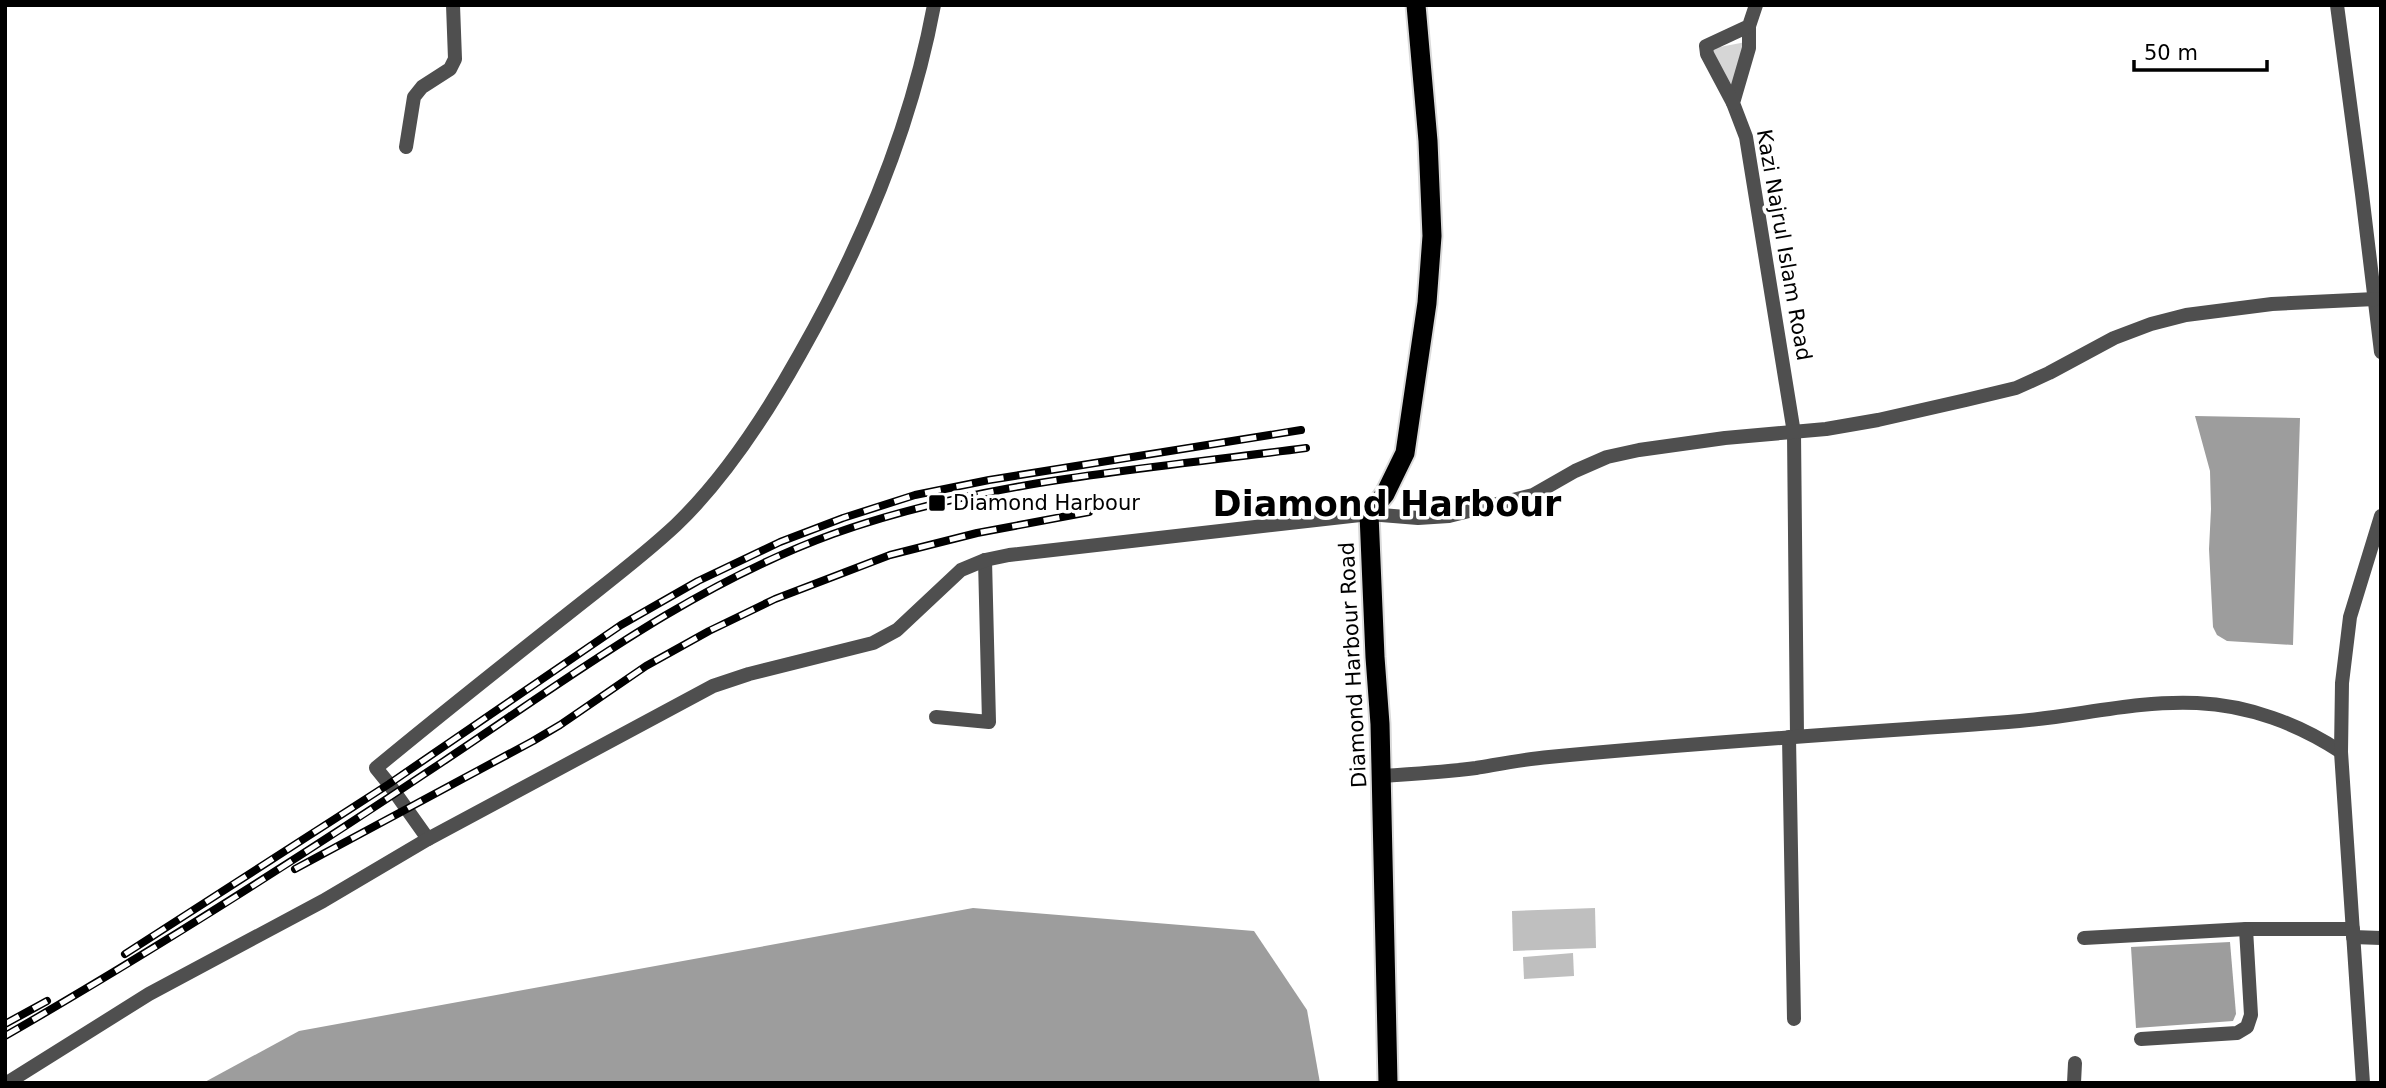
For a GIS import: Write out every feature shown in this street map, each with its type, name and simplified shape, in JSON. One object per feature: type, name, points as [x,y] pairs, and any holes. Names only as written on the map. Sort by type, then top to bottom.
[{"type":"highway","name":"Diamond Harbour Road","points":[[1388,1083],[1381,776],[1369,514],[1385,494],[1405,453],[1427,303],[1432,236],[1428,141],[1416,5]]},
{"type":"street","points":[[406,147],[414,97],[422,87],[450,69],[455,59],[453,5]]},
{"type":"street","points":[[428,839],[376,768],[677,524],[712,486],[756,427],[820,319],[867,225],[888,170],[920,68],[934,5]]},
{"type":"street","points":[[1733,103],[1749,48],[1749,26],[1756,5]]},
{"type":"street","points":[[2337,5],[2381,352]]},
{"type":"street","name":"Kazi Najrul Islam Road","points":[[1749,26],[1706,46],[1707,54],[1733,103],[1746,137],[1794,433],[1794,1019]]},
{"type":"street","points":[[7,1083],[149,994],[323,901],[428,839],[713,686],[749,674],[873,643],[897,630],[961,570],[985,560],[1009,555],[1369,514],[1418,518],[1449,516],[1533,495],[1606,457],[1686,442],[1794,433],[1878,420],[2016,388],[2113,338],[2151,324],[2186,316],[2272,304],[2375,299]]},
{"type":"street","points":[[2363,1083],[2340,752],[2342,683],[2350,617],[2381,516]]},
{"type":"street","points":[[936,718],[989,722],[985,560]]},
{"type":"street","points":[[1381,776],[1474,768],[1548,757],[2036,720],[2154,704],[2198,703],[2246,710],[2295,726],[2340,752]]},
{"type":"street","points":[[2141,1040],[2237,1033],[2247,1027],[2251,1015],[2246,929]]},
{"type":"street","points":[[2084,938],[2246,929],[2353,933],[2381,938]]},
{"type":"street","points":[[2074,1083],[2075,1063]]},
{"type":"shaded area","points":[[1746,42],[1735,95],[1709,49]]},
{"type":"shaded area","points":[[2195,416],[2300,418],[2293,645],[2227,641],[2217,635],[2213,627],[2209,549],[2210,471]]},
{"type":"shaded area","points":[[973,908],[1254,931],[1307,1010],[1320,1083],[203,1083],[299,1031]]},
{"type":"shaded area","points":[[2230,942],[2236,1014],[2233,1021],[2136,1028],[2131,947]]},
{"type":"building","points":[[1595,908],[1596,948],[1513,951],[1512,911]]},
{"type":"building","points":[[1573,953],[1574,976],[1524,979],[1523,957]]},
{"type":"railway","points":[[125,954],[389,784],[621,625],[698,581],[780,542],[915,495],[989,480],[1301,430]]},
{"type":"railway","points":[[5,1036],[172,937],[281,868],[632,636],[729,580],[780,555],[833,534],[948,501],[1127,470],[1306,448]]},
{"type":"railway","points":[[295,869],[533,741],[646,666],[775,599],[890,555],[977,533],[1089,512]]},
{"type":"railway","points":[[5,1024],[47,1001]]},
{"type":"place","name":"Diamond Harbour","points":[[937,503]]},
{"type":"district","name":"Diamond Harbour","points":[[1387,504]]}]
